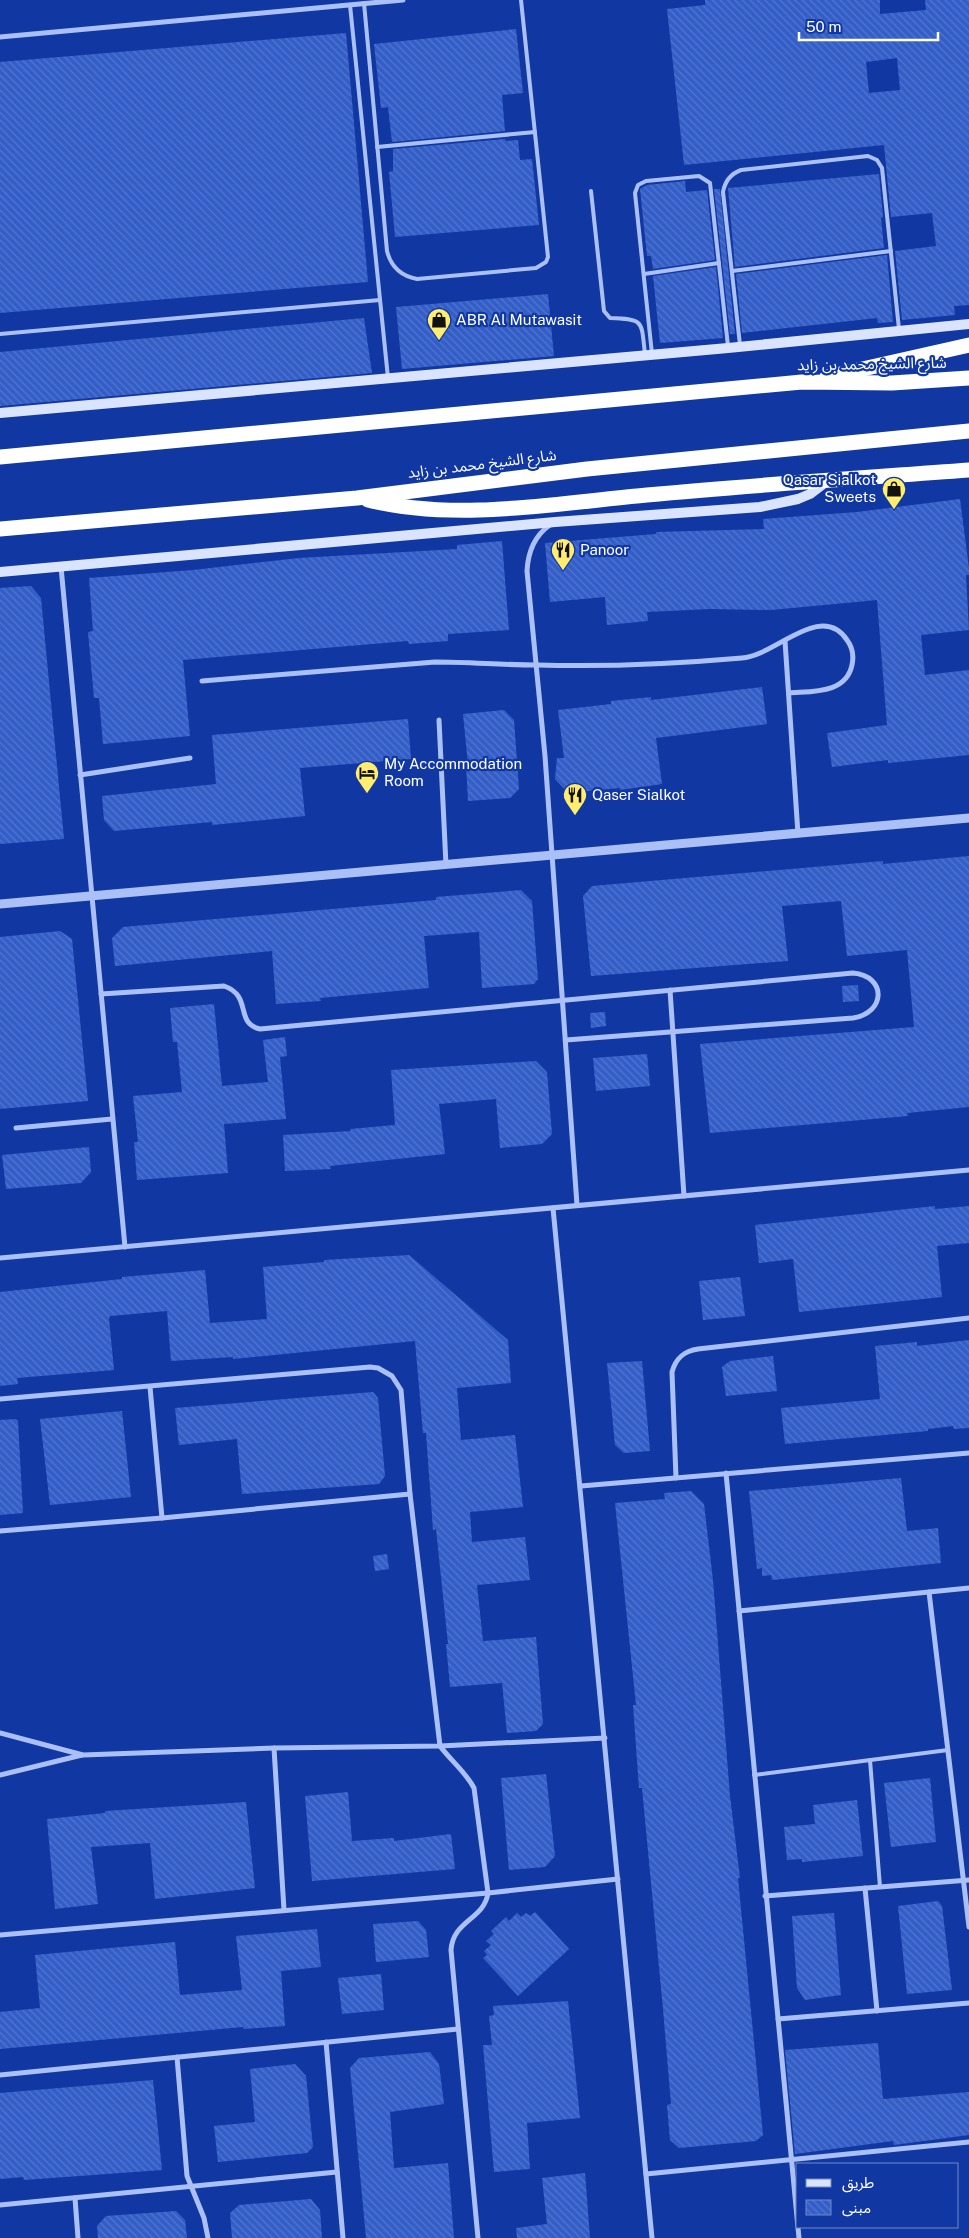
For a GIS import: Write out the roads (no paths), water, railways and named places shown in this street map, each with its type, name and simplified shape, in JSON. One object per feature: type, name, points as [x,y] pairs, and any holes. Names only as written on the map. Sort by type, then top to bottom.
[{"type":"highway","points":[[802,382],[969,345]]},
{"type":"highway","name":"شارع الشيخ محمد بن زايد","points":[[0,457],[802,382],[892,383],[969,378]]},
{"type":"highway","name":"شارع الشيخ محمد بن زايد","points":[[0,530],[357,498],[587,469],[969,431]]},
{"type":"highway","points":[[357,498],[418,509],[473,511],[828,480],[969,470]]},
{"type":"main road","points":[[0,413],[740,347],[969,324]]},
{"type":"main road","points":[[0,572],[555,522],[773,505],[810,494],[828,480]]},
{"type":"street","points":[[0,37],[403,0]]},
{"type":"street","points":[[555,522],[540,534],[534,543],[528,562],[545,756],[578,1205]]},
{"type":"street","points":[[61,567],[125,1247]]},
{"type":"street","points":[[202,680],[434,662],[477,662],[536,666],[654,663],[743,658],[762,654],[810,628],[829,627],[839,631],[852,648],[854,659],[846,679],[828,689],[789,693]]},
{"type":"street","points":[[785,641],[798,834]]},
{"type":"street","points":[[439,720],[446,865]]},
{"type":"street","points":[[80,775],[190,758]]},
{"type":"street","points":[[0,904],[969,818]]},
{"type":"street","points":[[101,994],[224,986],[236,992],[240,998],[249,1025],[260,1029],[853,973],[871,978],[876,986],[878,995],[876,1004],[871,1012],[863,1016],[566,1040]]},
{"type":"street","points":[[670,990],[684,1196]]},
{"type":"street","points":[[16,1128],[112,1119]]},
{"type":"street","points":[[0,1258],[969,1170]]},
{"type":"street","points":[[553,1208],[652,2238]]},
{"type":"street","points":[[676,1478],[672,1372],[678,1358],[684,1353],[698,1349],[969,1318]]},
{"type":"street","points":[[0,1399],[370,1367],[386,1371],[398,1382],[401,1390],[410,1494],[440,1746],[449,1758],[468,1776],[474,1788],[488,1892],[484,1905],[458,1930],[452,1943],[458,2029],[478,2238]]},
{"type":"street","points":[[150,1386],[162,1518]]},
{"type":"street","points":[[581,1486],[969,1453]]},
{"type":"street","points":[[726,1473],[796,2216]]},
{"type":"street","points":[[0,1531],[162,1518],[410,1494]]},
{"type":"street","points":[[739,1611],[969,1588]]},
{"type":"street","points":[[930,1592],[948,1750],[966,1880],[969,1927]]},
{"type":"street","points":[[0,1733],[83,1755]]},
{"type":"street","points":[[0,1775],[83,1755],[274,1748],[440,1746],[605,1738]]},
{"type":"street","points":[[274,1748],[284,1910]]},
{"type":"street","points":[[0,1935],[618,1879]]},
{"type":"street","points":[[765,1896],[966,1880]]},
{"type":"street","points":[[865,1888],[877,2011]]},
{"type":"street","points":[[778,2019],[969,2003]]},
{"type":"street","points":[[0,2074],[458,2029]]},
{"type":"street","points":[[326,2042],[343,2238]]},
{"type":"street","points":[[177,2058],[185,2163],[190,2188],[204,2218],[208,2238]]},
{"type":"street","points":[[646,2174],[969,2142]]},
{"type":"street","points":[[0,2205],[190,2188],[337,2172]]},
{"type":"street","points":[[75,2198],[78,2238]]},
{"type":"lane","points":[[364,3],[387,251],[389,259],[401,273],[417,279],[536,268],[546,262],[549,252],[521,0]]},
{"type":"lane","points":[[350,5],[388,378]]},
{"type":"lane","points":[[377,147],[535,132]]},
{"type":"lane","points":[[740,347],[723,192],[726,181],[735,172],[741,170],[868,156],[877,160],[882,168],[899,331]]},
{"type":"lane","points":[[648,354],[644,274],[636,193],[638,185],[646,181],[699,176],[707,179],[711,187],[728,348]]},
{"type":"lane","points":[[590,191],[605,314],[610,318],[627,318],[637,321],[642,329],[648,354]]},
{"type":"lane","points":[[732,271],[890,251]]},
{"type":"lane","points":[[644,274],[719,263]]},
{"type":"lane","points":[[0,334],[380,300]]},
{"type":"lane","points":[[754,1775],[948,1750]]},
{"type":"lane","points":[[870,1760],[880,1887]]},
{"type":"place","name":"ABR Al Mutawasit","points":[[439,341]]},
{"type":"place","name":"Qasar Sialkot Sweets","points":[[894,510]]},
{"type":"place","name":"Panoor","points":[[563,571]]},
{"type":"place","name":"My Accommodation Room","points":[[367,794]]},
{"type":"place","name":"Qaser Sialkot","points":[[575,816]]}]
